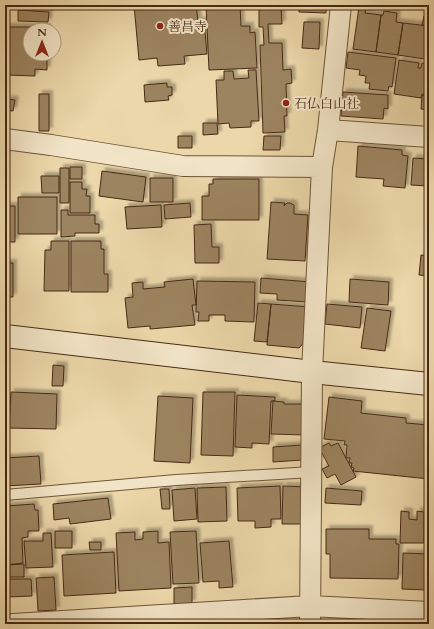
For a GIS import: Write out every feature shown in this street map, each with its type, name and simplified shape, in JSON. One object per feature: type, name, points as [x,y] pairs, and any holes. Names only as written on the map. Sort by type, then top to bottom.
[{"type":"street","points":[[310,615],[312,372],[322,167],[328,130],[341,5]]},
{"type":"street","points":[[328,130],[429,137]]},
{"type":"street","points":[[5,139],[183,166],[322,167]]},
{"type":"street","points":[[5,336],[312,372],[429,384]]},
{"type":"street","points":[[13,624],[429,612]]},
{"type":"lane","points":[[5,495],[176,480],[312,472]]},
{"type":"building","points":[[64,5],[88,5],[88,8],[64,9]]},
{"type":"building","points":[[134,5],[196,5],[198,21],[204,21],[207,54],[184,56],[185,64],[158,66],[157,58],[139,60]]},
{"type":"building","points":[[206,5],[240,5],[241,26],[250,26],[250,33],[255,32],[257,68],[209,70]]},
{"type":"building","points":[[259,5],[281,5],[282,24],[268,24],[269,43],[282,43],[283,70],[291,69],[292,83],[286,84],[287,116],[284,116],[285,132],[263,133],[260,45],[264,45],[263,27],[259,27]]},
{"type":"building","points":[[299,5],[326,5],[326,13],[299,12]]},
{"type":"building","points":[[359,7],[366,8],[365,13],[381,15],[376,52],[353,49]]},
{"type":"building","points":[[18,10],[49,12],[48,22],[18,21]]},
{"type":"building","points":[[384,11],[397,13],[396,22],[403,23],[398,55],[376,52],[381,15],[383,15]]},
{"type":"building","points":[[424,16],[429,17],[429,26],[422,25]]},
{"type":"building","points":[[304,22],[320,22],[319,49],[302,48]]},
{"type":"building","points":[[403,23],[429,26],[425,59],[398,55]]},
{"type":"building","points":[[5,27],[22,27],[22,62],[47,62],[47,70],[35,69],[35,76],[5,75]]},
{"type":"building","points":[[348,52],[396,58],[392,87],[389,86],[388,91],[369,89],[370,83],[365,83],[366,76],[359,75],[360,70],[346,68]]},
{"type":"building","points":[[399,60],[419,63],[418,68],[421,68],[422,63],[429,64],[429,95],[422,94],[421,98],[394,94]]},
{"type":"building","points":[[248,70],[256,70],[259,121],[251,121],[251,127],[230,128],[229,123],[218,124],[216,80],[224,80],[224,71],[233,71],[234,79],[249,78]]},
{"type":"building","points":[[167,83],[167,87],[172,87],[172,95],[168,96],[169,100],[145,102],[144,85]]},
{"type":"building","points":[[343,92],[388,95],[388,109],[384,108],[383,119],[341,116]]},
{"type":"building","points":[[39,94],[49,94],[49,131],[39,131]]},
{"type":"building","points":[[422,95],[429,96],[429,110],[421,109]]},
{"type":"building","points":[[8,99],[15,100],[13,111],[6,110]]},
{"type":"building","points":[[203,123],[217,123],[218,134],[203,135]]},
{"type":"building","points":[[178,136],[192,136],[192,148],[178,148]]},
{"type":"building","points":[[264,136],[281,136],[280,150],[263,150]]},
{"type":"building","points":[[358,146],[402,150],[402,155],[408,156],[405,188],[383,186],[384,179],[356,177]]},
{"type":"building","points":[[413,158],[429,159],[429,186],[411,185]]},
{"type":"building","points":[[70,167],[82,167],[82,179],[70,179]]},
{"type":"building","points":[[60,168],[69,168],[69,203],[60,203]]},
{"type":"building","points":[[102,171],[146,177],[143,202],[99,196]]},
{"type":"building","points":[[41,176],[59,176],[59,193],[42,193]]},
{"type":"building","points":[[150,178],[173,178],[173,202],[150,202]]},
{"type":"building","points":[[213,179],[259,179],[259,220],[202,220],[202,196],[209,196],[209,184],[213,184]]},
{"type":"building","points":[[70,182],[82,182],[82,189],[87,189],[86,196],[90,196],[90,213],[70,213]]},
{"type":"building","points":[[18,197],[57,197],[57,234],[18,234]]},
{"type":"building","points":[[271,202],[285,203],[284,206],[287,203],[290,203],[294,205],[294,214],[308,215],[305,261],[267,259]]},
{"type":"building","points":[[190,203],[191,217],[165,219],[164,205]]},
{"type":"building","points":[[161,205],[162,227],[127,229],[125,207]]},
{"type":"building","points":[[5,206],[15,206],[15,242],[5,242]]},
{"type":"building","points":[[61,210],[68,210],[68,215],[95,215],[95,224],[99,224],[99,233],[75,233],[75,236],[61,237]]},
{"type":"building","points":[[211,224],[212,247],[219,247],[219,263],[195,263],[194,225]]},
{"type":"building","points":[[51,241],[69,241],[69,291],[44,291],[45,250],[51,250]]},
{"type":"building","points":[[71,241],[101,241],[101,249],[104,249],[104,274],[108,274],[108,292],[71,292]]},
{"type":"building","points":[[421,255],[429,256],[429,276],[419,275]]},
{"type":"building","points":[[5,263],[13,263],[13,297],[5,297]]},
{"type":"building","points":[[261,278],[311,282],[309,302],[277,300],[277,294],[260,293]]},
{"type":"building","points":[[193,279],[196,305],[192,305],[195,325],[150,329],[150,326],[128,328],[125,298],[133,297],[132,283],[143,282],[143,289],[165,287],[164,282]]},
{"type":"building","points":[[350,279],[389,282],[388,305],[349,302]]},
{"type":"building","points":[[197,281],[255,282],[254,322],[225,321],[225,315],[209,315],[209,321],[198,321],[199,312],[196,312]]},
{"type":"building","points":[[258,303],[271,304],[267,342],[254,341]]},
{"type":"building","points":[[271,304],[310,307],[307,339],[299,348],[267,345]]},
{"type":"building","points":[[327,304],[362,307],[360,328],[325,324]]},
{"type":"building","points":[[367,308],[391,311],[385,351],[361,348]]},
{"type":"building","points":[[53,365],[64,366],[63,386],[52,386]]},
{"type":"building","points":[[11,392],[57,394],[56,429],[9,428]]},
{"type":"building","points":[[203,392],[235,392],[233,456],[201,455]]},
{"type":"building","points":[[237,395],[275,397],[275,401],[271,401],[269,444],[252,443],[252,448],[235,447]]},
{"type":"building","points":[[158,396],[193,398],[190,463],[154,461]]},
{"type":"building","points":[[329,397],[362,401],[361,413],[406,418],[406,423],[429,425],[429,479],[353,471],[354,468],[351,467],[352,463],[349,463],[350,458],[346,458],[347,445],[344,445],[345,441],[324,439]]},
{"type":"building","points":[[273,401],[284,402],[284,404],[306,404],[305,435],[271,434]]},
{"type":"building","points":[[329,443],[331,446],[338,443],[356,477],[341,485],[335,474],[327,478],[322,469],[329,466],[319,448]]},
{"type":"building","points":[[302,445],[303,460],[273,462],[273,447]]},
{"type":"building","points":[[39,456],[41,484],[5,486],[5,458]]},
{"type":"building","points":[[280,486],[281,519],[271,519],[271,527],[255,528],[255,521],[238,521],[237,488]]},
{"type":"building","points":[[283,486],[307,487],[307,524],[282,524]]},
{"type":"building","points":[[226,487],[227,521],[198,522],[197,488]]},
{"type":"building","points":[[195,488],[197,519],[174,521],[172,490]]},
{"type":"building","points":[[326,488],[362,491],[361,505],[325,503]]},
{"type":"building","points":[[160,489],[169,489],[170,509],[162,509]]},
{"type":"building","points":[[108,498],[111,519],[70,524],[69,518],[54,520],[53,504]]},
{"type":"building","points":[[34,504],[35,510],[38,510],[39,531],[28,531],[28,537],[22,538],[23,563],[5,565],[5,506]]},
{"type":"building","points":[[401,511],[409,512],[409,519],[417,520],[417,511],[424,512],[424,543],[400,543]]},
{"type":"building","points":[[326,529],[369,529],[369,539],[396,539],[396,544],[399,544],[398,579],[330,578],[330,554],[326,554]]},
{"type":"building","points":[[55,531],[72,531],[72,548],[55,548]]},
{"type":"building","points":[[158,531],[158,543],[169,542],[171,588],[119,591],[116,533],[135,532],[135,540],[143,539],[143,532]]},
{"type":"building","points":[[196,531],[199,583],[173,584],[170,532]]},
{"type":"building","points":[[43,533],[51,533],[53,567],[26,568],[24,541],[43,541]]},
{"type":"building","points":[[229,541],[233,587],[219,588],[219,581],[203,582],[200,543]]},
{"type":"building","points":[[89,542],[101,542],[101,550],[90,550]]},
{"type":"building","points":[[114,552],[116,593],[64,596],[62,555]]},
{"type":"building","points":[[403,553],[428,554],[426,590],[402,589]]},
{"type":"building","points":[[24,564],[24,577],[6,577],[6,565]]},
{"type":"building","points":[[54,577],[56,610],[38,611],[36,578]]},
{"type":"building","points":[[7,579],[31,579],[32,596],[7,597]]},
{"type":"building","points":[[192,587],[192,603],[174,604],[174,588]]},
{"type":"building","points":[[260,622],[260,624],[231,624],[231,623]]},
{"type":"place","name":"善昌寺","points":[[160,26]]},
{"type":"place","name":"石仏白山社","points":[[286,103]]}]
